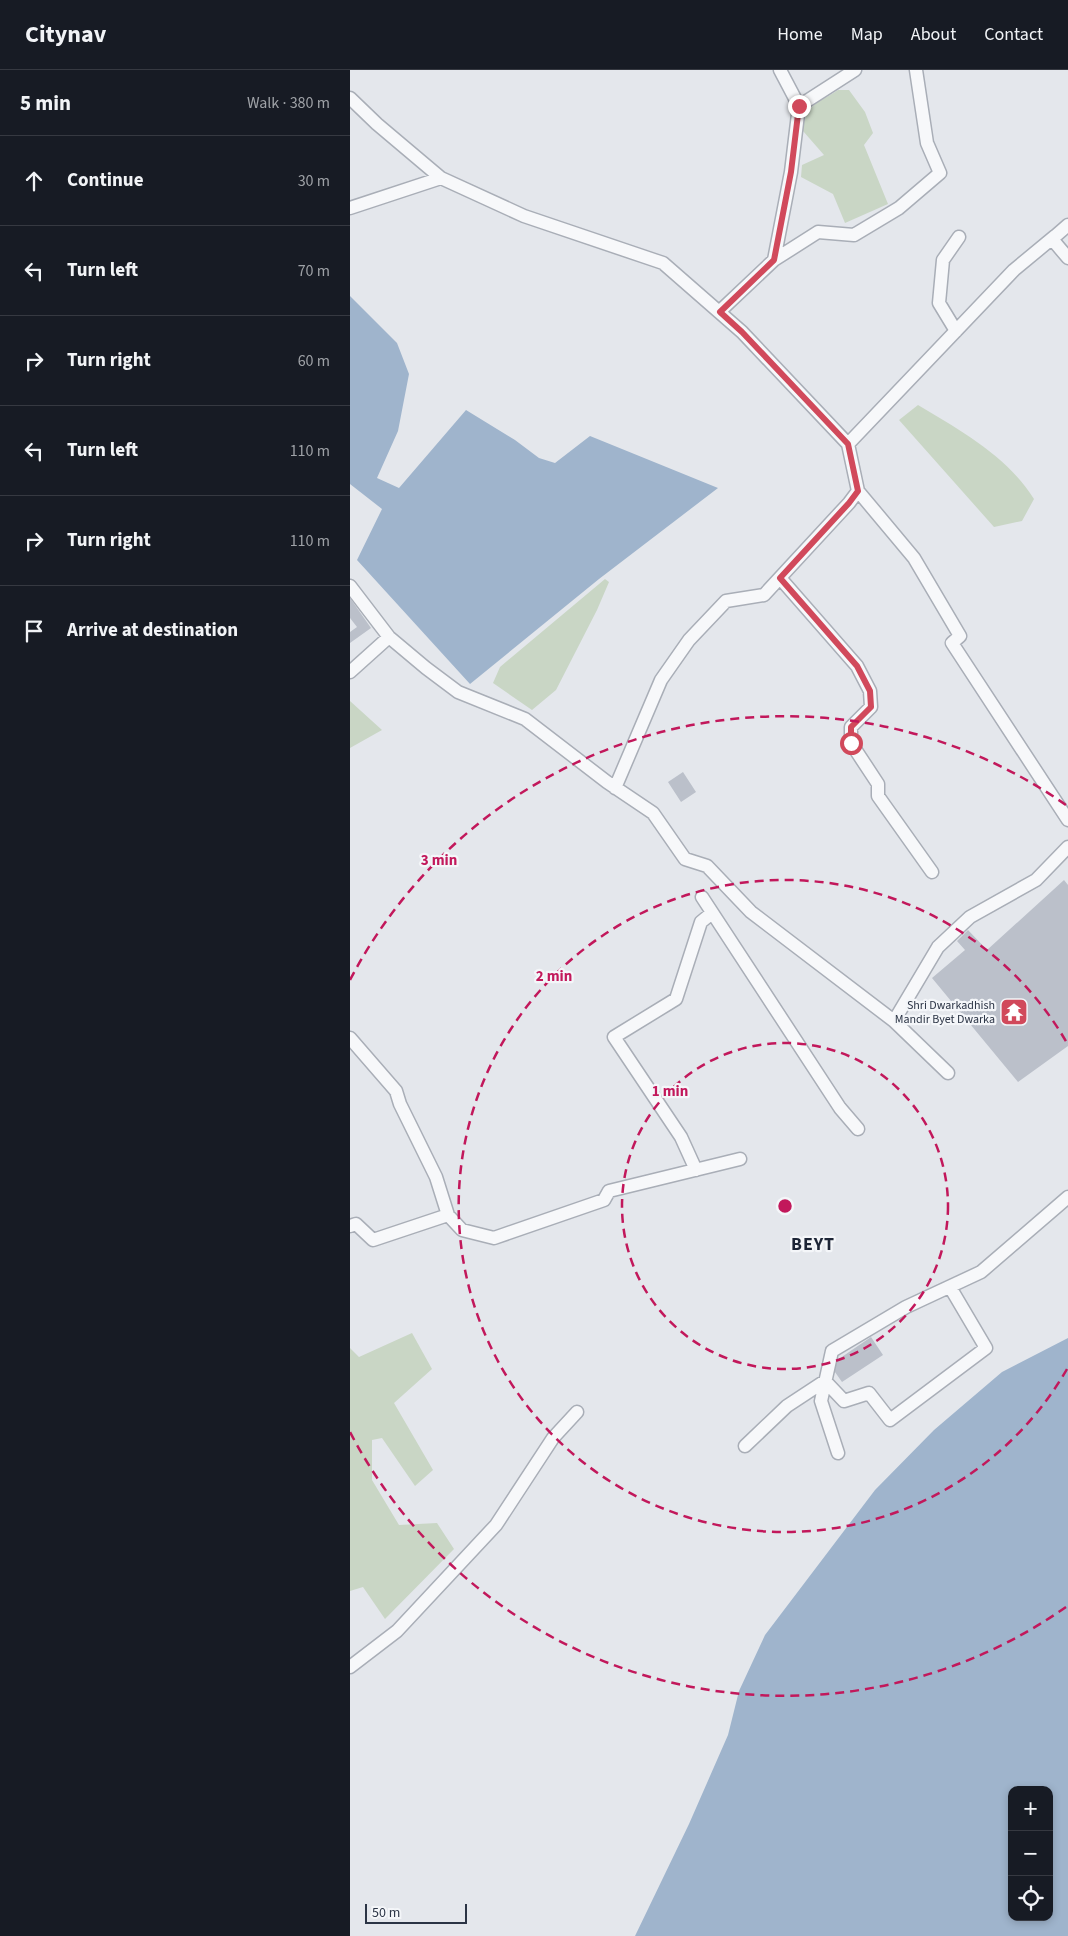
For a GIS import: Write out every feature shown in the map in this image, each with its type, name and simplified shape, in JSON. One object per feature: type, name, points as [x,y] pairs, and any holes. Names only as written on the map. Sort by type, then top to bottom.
[{"type":"street","points":[[774,260],[791,172],[799,106],[780,70]]},
{"type":"street","points":[[799,106],[855,70]]},
{"type":"street","points":[[720,312],[774,260],[818,232],[854,236],[899,208],[940,173],[926,142],[916,70]]},
{"type":"street","points":[[350,98],[377,124],[441,178],[524,216],[663,263],[742,332],[848,444],[858,491],[914,558],[960,636],[952,643],[1068,820]]},
{"type":"street","points":[[350,208],[441,178]]},
{"type":"street","points":[[848,444],[1014,270],[1068,225]]},
{"type":"street","points":[[1055,236],[1052,239],[1068,258]]},
{"type":"street","points":[[956,331],[939,303],[943,260],[959,237]]},
{"type":"street","points":[[615,788],[660,680],[690,640],[726,601],[764,595],[858,491]]},
{"type":"street","points":[[780,578],[857,666],[870,691],[871,707],[851,727],[851,743],[878,784],[878,796],[932,872]]},
{"type":"street","points":[[350,586],[389,638],[458,692],[525,719],[615,788],[654,813],[685,859],[707,866],[751,912],[894,1021],[948,1072]]},
{"type":"street","points":[[350,672],[389,638]]},
{"type":"street","points":[[894,1021],[938,947],[970,917],[1036,880],[1067,849]]},
{"type":"street","points":[[702,896],[840,1108],[858,1129]]},
{"type":"street","points":[[696,1170],[681,1137],[614,1037],[676,999],[701,922],[712,913]]},
{"type":"street","points":[[350,1038],[396,1091],[400,1104],[436,1177],[448,1215],[462,1230],[494,1238],[604,1200],[609,1191],[740,1159]]},
{"type":"street","points":[[838,1453],[820,1401],[832,1351],[906,1307],[982,1272],[1068,1197]]},
{"type":"street","points":[[350,1226],[356,1224],[373,1240],[448,1215]]},
{"type":"street","points":[[825,1381],[844,1401],[868,1393],[890,1420],[958,1370],[986,1348],[950,1287]]},
{"type":"street","points":[[745,1446],[787,1406],[825,1381]]},
{"type":"street","points":[[350,1667],[397,1631],[496,1525],[553,1438],[577,1412]]},
{"type":"green space","points":[[838,90],[849,90],[865,112],[873,133],[864,145],[888,204],[845,223],[833,194],[801,177],[802,165],[824,155],[803,131],[806,115],[818,102]]},
{"type":"green space","points":[[918,405],[982,445],[1023,483],[1034,499],[1022,521],[994,527],[899,420]]},
{"type":"green space","points":[[605,579],[609,582],[597,610],[556,690],[532,710],[493,683],[500,667]]},
{"type":"green space","points":[[350,701],[382,730],[350,748]]},
{"type":"green space","points":[[412,1333],[432,1369],[394,1403],[433,1470],[415,1486],[382,1438],[372,1440],[372,1480],[399,1525],[437,1523],[454,1549],[385,1619],[363,1587],[350,1591],[350,1348],[359,1357]]},
{"type":"water","points":[[350,296],[397,343],[409,374],[398,431],[377,478],[399,488],[466,410],[515,440],[539,458],[555,463],[590,436],[718,488],[599,579],[470,684],[357,560],[382,509],[350,484]]},
{"type":"water","points":[[1068,1338],[1068,1936],[635,1936],[689,1824],[728,1735],[739,1691],[765,1635],[875,1490],[934,1430],[1002,1372]]},
{"type":"building","points":[[350,598],[371,628],[350,643],[350,632],[357,627],[350,618]]},
{"type":"building","points":[[683,772],[696,792],[681,802],[668,782]]},
{"type":"building","name":"Shri Dwarkadhish Mandir Byet Dwarka","points":[[1064,880],[1068,885],[1068,1046],[1018,1082],[932,978],[965,950],[957,941],[968,930],[987,950]]},
{"type":"building","points":[[871,1337],[883,1355],[842,1382],[830,1365]]},
{"type":"place","name":"Shri Dwarkadhish Mandir Byet Dwarka","points":[[1014,1012]]},
{"type":"district","name":"BEYT","points":[[813,1244]]},
{"type":"route","points":[[799,106],[791,172],[774,260],[720,312],[742,332],[848,444],[858,491],[780,578],[857,666],[870,691],[871,707],[851,727],[851,743]]}]
